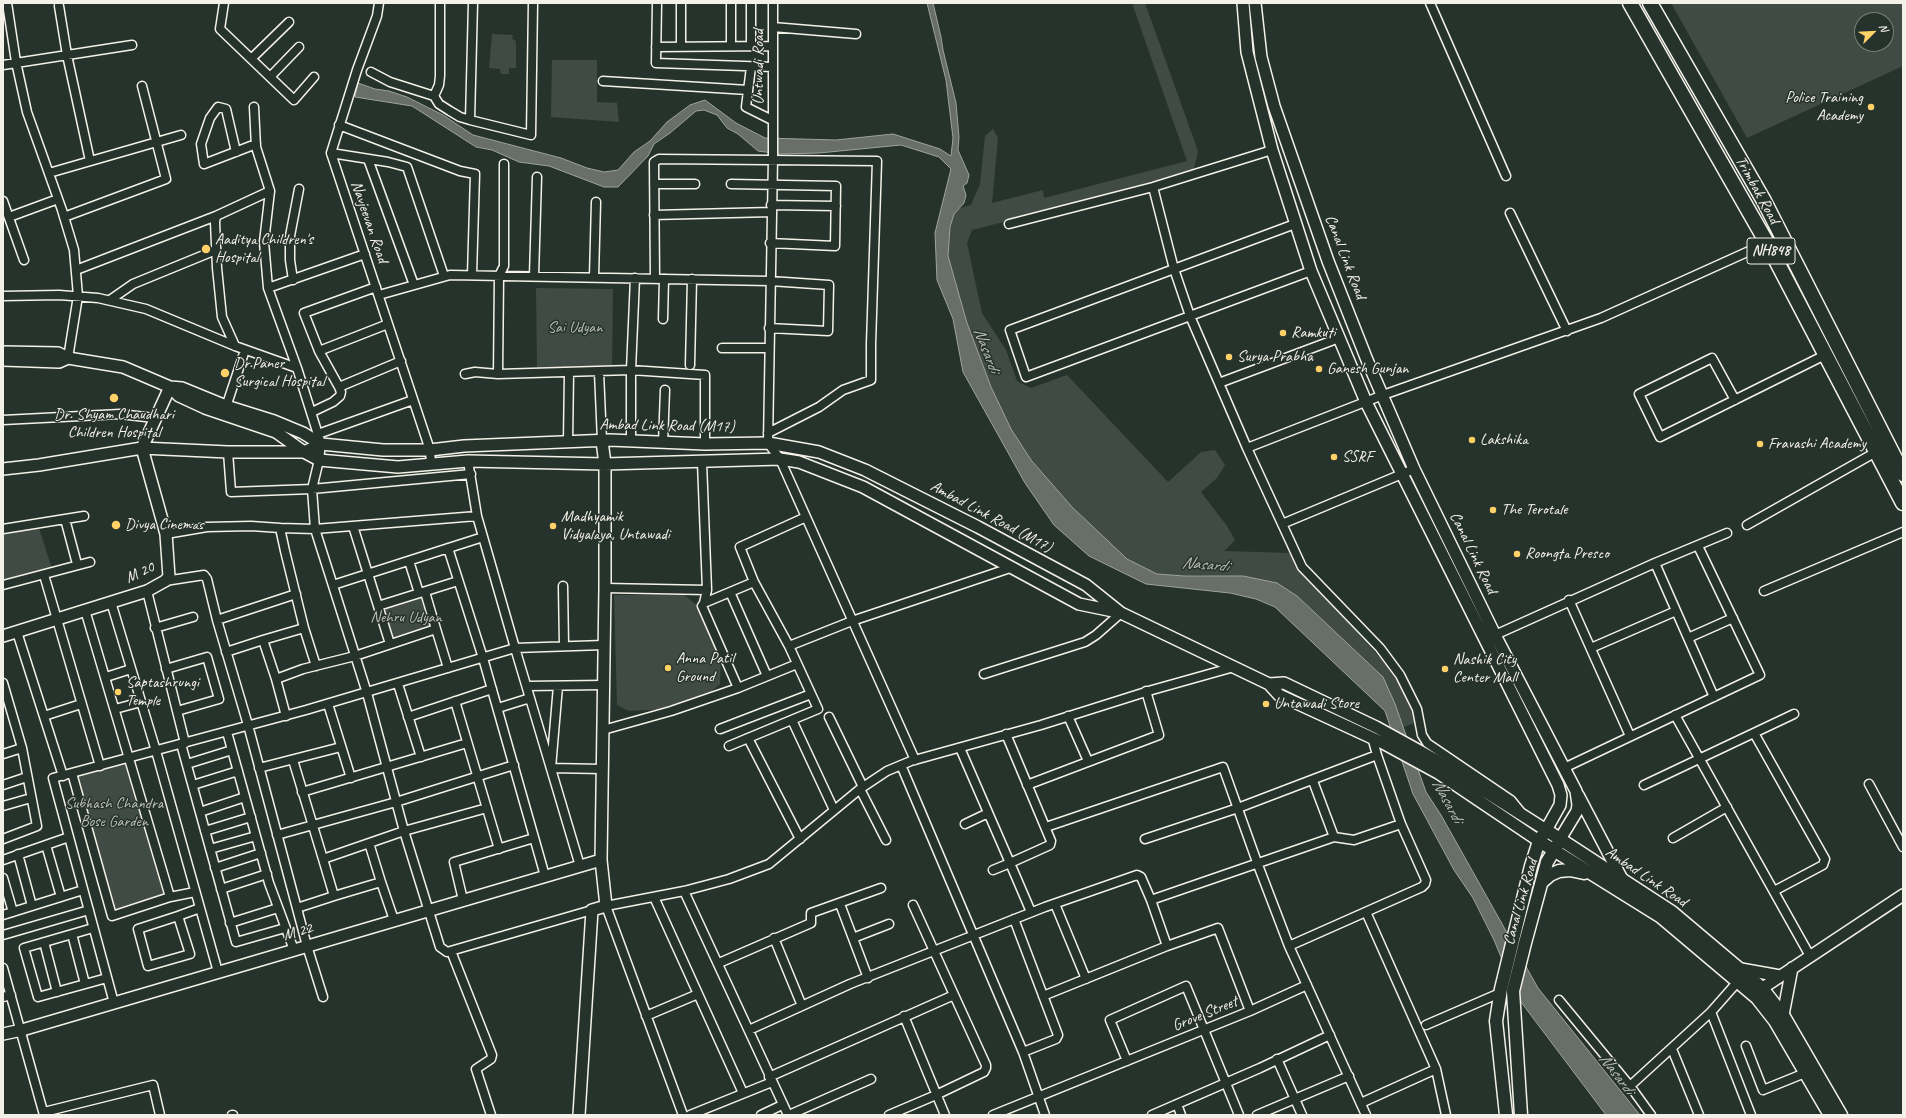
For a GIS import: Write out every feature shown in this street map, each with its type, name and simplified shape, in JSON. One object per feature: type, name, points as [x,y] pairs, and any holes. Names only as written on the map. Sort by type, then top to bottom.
[{"type":"highway","name":"Trimbak Road","points":[[1630,3],[1767,243],[1903,503]]},
{"type":"highway","name":"Trimbak Road","points":[[1650,3],[1744,155],[1764,201],[1903,474]]},
{"type":"main road","name":"Canal Link Road","points":[[1243,3],[1247,52],[1272,150],[1311,271],[1366,402],[1558,785],[1561,795],[1560,805],[1539,841],[1531,866],[1500,993],[1496,1021],[1506,1115]]},
{"type":"main road","name":"Canal Link Road","points":[[1255,3],[1261,57],[1274,106],[1328,261],[1414,469],[1496,635],[1576,791],[1578,805],[1577,810],[1548,862],[1513,991],[1521,1115]]},
{"type":"main road","points":[[3,352],[58,352],[68,358],[123,367],[170,387],[178,396],[284,425],[310,437],[320,439]]},
{"type":"main road","points":[[3,360],[59,362],[68,358]]},
{"type":"main road","points":[[142,448],[154,418],[170,387]]},
{"type":"main road","points":[[225,410],[276,432],[304,452],[319,460],[398,466],[468,461],[605,464],[780,459],[800,462],[863,487],[1079,604],[1121,613]]},
{"type":"main road","name":"Ambad Link Road (M17)","points":[[320,439],[383,450],[430,450],[464,446],[631,440],[663,443],[705,444],[768,438],[819,452],[865,470],[978,527],[1086,585],[1121,613],[1270,684],[1284,683],[1374,732],[1383,743]]},
{"type":"main road","points":[[5,470],[142,448],[228,452],[304,452],[320,439]]},
{"type":"main road","points":[[579,1115],[592,910],[606,906],[601,860],[605,588],[605,464],[602,441]]},
{"type":"main road","name":"M 20","points":[[3,636],[147,592],[165,581],[169,573],[166,534],[142,448]]},
{"type":"main road","name":"Ambad Link Road","points":[[1374,732],[1434,759],[1500,797],[1524,816],[1672,912],[1742,975],[1783,1015],[1841,1115]]},
{"type":"main road","name":"Ambad Link Road","points":[[1383,743],[1438,773],[1554,851],[1661,917],[1742,975]]},
{"type":"main road","points":[[1576,791],[1622,879]]},
{"type":"main road","name":"M 22","points":[[3,1034],[22,1030],[601,860]]},
{"type":"main road","points":[[1542,882],[1554,872],[1565,870],[1575,870],[1591,874]]},
{"type":"main road","points":[[1758,991],[1903,895]]},
{"type":"main road","points":[[1783,1015],[1792,968]]},
{"type":"main road","points":[[1742,975],[1780,976]]},
{"type":"main road","name":"Ambad Link Road","points":[[1758,991],[1830,1115]]},
{"type":"street","points":[[7,3],[16,62],[28,112],[74,250],[78,296],[68,358]]},
{"type":"street","points":[[224,3],[220,29],[294,100],[314,77]]},
{"type":"street","points":[[379,3],[377,16],[357,70],[331,153],[368,158],[407,167],[444,276]]},
{"type":"street","points":[[434,96],[439,85],[440,76],[440,3]]},
{"type":"street","points":[[470,120],[473,3]]},
{"type":"street","points":[[370,72],[390,82],[434,96],[439,104],[460,117],[531,135],[533,3]]},
{"type":"street","points":[[657,3],[656,63],[773,67]]},
{"type":"street","points":[[681,3],[681,46]]},
{"type":"street","points":[[731,3],[731,46]]},
{"type":"street","points":[[751,3],[751,46]]},
{"type":"street","name":"Untwadi Road","points":[[768,438],[770,243],[773,159],[773,3]]},
{"type":"street","points":[[1430,3],[1506,176]]},
{"type":"street","points":[[59,6],[67,55],[90,161]]},
{"type":"street","points":[[251,58],[289,22]]},
{"type":"street","points":[[773,27],[856,34]]},
{"type":"street","points":[[3,65],[132,45]]},
{"type":"street","points":[[656,46],[773,46]]},
{"type":"street","points":[[270,77],[299,47]]},
{"type":"street","points":[[751,67],[746,107],[772,120]]},
{"type":"street","points":[[603,81],[748,90]]},
{"type":"street","points":[[64,217],[166,179],[142,86]]},
{"type":"street","points":[[254,107],[256,144],[270,191],[264,242],[268,288],[297,368],[320,439],[319,460],[312,489],[315,529],[367,693],[404,831],[440,947],[446,952],[451,951],[592,910]]},
{"type":"street","points":[[236,152],[226,109],[218,108],[210,118],[201,144],[204,164],[236,152],[256,144]]},
{"type":"street","points":[[340,125],[460,171],[475,174],[472,275]]},
{"type":"street","points":[[49,173],[181,135]]},
{"type":"street","points":[[1009,224],[1153,187],[1272,150]]},
{"type":"street","name":"Navjeevan Road","points":[[331,153],[430,450],[431,464]]},
{"type":"street","points":[[368,158],[414,285]]},
{"type":"street","points":[[655,279],[654,162],[659,159],[773,159],[877,162],[871,336],[872,380],[843,390],[819,407],[768,438],[780,459],[915,760]]},
{"type":"street","points":[[498,374],[499,276],[504,266],[504,164]]},
{"type":"street","points":[[534,276],[537,177]]},
{"type":"street","points":[[654,184],[695,184]]},
{"type":"street","points":[[731,184],[836,186],[835,246],[770,243]]},
{"type":"street","points":[[1153,187],[1174,269],[1190,316],[1247,448],[1302,567],[1380,648],[1400,674],[1417,708],[1422,735],[1425,740],[1500,797]]},
{"type":"street","points":[[293,280],[290,260],[290,236],[299,189]]},
{"type":"street","points":[[76,270],[216,216],[270,191]]},
{"type":"street","points":[[9,218],[58,199]]},
{"type":"street","points":[[3,201],[24,260]]},
{"type":"street","points":[[594,277],[596,202]]},
{"type":"street","points":[[654,215],[836,206]]},
{"type":"street","points":[[1510,213],[1566,331]]},
{"type":"street","points":[[216,216],[216,250],[222,317],[235,346]]},
{"type":"street","points":[[1295,224],[1010,330],[1026,377],[1311,271]]},
{"type":"street","points":[[1247,448],[1383,395],[1601,318],[1767,243]]},
{"type":"street","points":[[110,300],[133,284],[216,250]]},
{"type":"street","points":[[268,288],[365,254]]},
{"type":"street","points":[[312,412],[333,402],[340,396],[341,392],[319,351],[304,313],[378,291],[414,285],[444,276],[472,275],[692,279],[770,281],[829,285],[828,331],[769,328]]},
{"type":"street","points":[[631,440],[631,370],[635,278]]},
{"type":"street","points":[[663,319],[664,279]]},
{"type":"street","points":[[690,365],[692,279]]},
{"type":"street","points":[[3,296],[78,296],[110,300],[146,309],[245,350],[297,368]]},
{"type":"street","points":[[319,351],[388,324]]},
{"type":"street","points":[[1219,383],[1338,338]]},
{"type":"street","points":[[722,348],[769,348]]},
{"type":"street","points":[[225,410],[245,350]]},
{"type":"street","points":[[1735,400],[1712,358],[1639,394],[1660,437],[1735,400],[1825,355]]},
{"type":"street","points":[[339,387],[401,361]]},
{"type":"street","points":[[465,374],[475,372],[498,374],[631,370],[705,375],[705,444]]},
{"type":"street","points":[[568,442],[569,372]]},
{"type":"street","points":[[599,372],[602,441]]},
{"type":"street","points":[[663,443],[665,390]]},
{"type":"street","points":[[320,439],[413,400]]},
{"type":"street","points":[[3,420],[120,414],[154,418]]},
{"type":"street","points":[[228,452],[231,492],[312,489],[471,474]]},
{"type":"street","points":[[1747,525],[1876,452]]},
{"type":"street","points":[[468,461],[477,516],[580,866]]},
{"type":"street","points":[[702,462],[707,590],[702,606],[738,688]]},
{"type":"street","points":[[1282,524],[1414,469]]},
{"type":"street","points":[[3,529],[84,516]]},
{"type":"street","points":[[166,534],[207,527],[251,526],[315,529],[477,516]]},
{"type":"street","points":[[729,746],[818,709],[789,646],[754,582],[740,547],[806,517]]},
{"type":"street","points":[[65,519],[77,564]]},
{"type":"street","points":[[353,526],[390,644]]},
{"type":"street","points":[[280,528],[304,628],[316,666]]},
{"type":"street","points":[[1764,591],[1903,532]]},
{"type":"street","points":[[1496,635],[1569,600],[1727,533]]},
{"type":"street","points":[[333,585],[483,537]]},
{"type":"street","points":[[1564,768],[1760,675],[1698,546]]},
{"type":"street","points":[[448,548],[498,708],[545,876]]},
{"type":"street","points":[[409,561],[436,629],[448,668]]},
{"type":"street","points":[[3,585],[44,575],[77,564],[90,562]]},
{"type":"street","points":[[1655,563],[1714,697]]},
{"type":"street","points":[[789,646],[852,621],[1013,567]]},
{"type":"street","points":[[44,575],[100,766]]},
{"type":"street","points":[[165,581],[204,575],[206,576],[226,652],[248,724],[307,946],[323,997]]},
{"type":"street","points":[[378,606],[458,581]]},
{"type":"street","points":[[704,603],[754,582]]},
{"type":"street","points":[[563,586],[564,646]]},
{"type":"street","points":[[605,588],[707,590]]},
{"type":"street","points":[[147,592],[177,711],[192,785],[236,942],[285,928]]},
{"type":"street","points":[[730,592],[767,676]]},
{"type":"street","points":[[217,620],[296,594]]},
{"type":"street","points":[[1569,600],[1630,736]]},
{"type":"street","points":[[111,602],[156,751],[218,972]]},
{"type":"street","points":[[85,610],[170,897]]},
{"type":"street","points":[[1591,648],[1676,612]]},
{"type":"street","points":[[984,674],[1085,642],[1096,635],[1121,613]]},
{"type":"street","points":[[155,628],[193,617]]},
{"type":"street","points":[[1688,638],[1733,618]]},
{"type":"street","points":[[226,652],[304,628]]},
{"type":"street","points":[[276,680],[436,629]]},
{"type":"street","points":[[17,632],[63,776]]},
{"type":"street","points":[[263,640],[286,716]]},
{"type":"street","points":[[114,1003],[53,778],[227,732],[248,724],[286,716],[398,684],[515,648],[604,645]]},
{"type":"street","points":[[166,669],[207,657],[219,699],[177,711]]},
{"type":"street","points":[[603,730],[671,711],[738,688],[797,664]]},
{"type":"street","points":[[683,1115],[606,906],[654,897],[729,879],[769,864],[861,788],[887,771],[901,765],[1068,716],[1146,691],[1234,667]]},
{"type":"street","points":[[106,677],[131,670]]},
{"type":"street","points":[[3,683],[22,748],[37,826],[3,839]]},
{"type":"street","points":[[398,684],[421,757]]},
{"type":"street","points":[[527,686],[604,685]]},
{"type":"street","points":[[551,768],[558,686]]},
{"type":"street","points":[[408,717],[492,689]]},
{"type":"street","points":[[1027,785],[1158,734],[1146,691]]},
{"type":"street","points":[[720,729],[811,694]]},
{"type":"street","points":[[498,708],[530,698]]},
{"type":"street","points":[[455,701],[499,849]]},
{"type":"street","points":[[115,709],[141,702]]},
{"type":"street","points":[[44,716],[81,704]]},
{"type":"street","points":[[328,704],[351,778]]},
{"type":"street","points":[[1644,786],[1794,714]]},
{"type":"street","points":[[1675,715],[1810,956]]},
{"type":"street","points":[[1068,716],[1088,761]]},
{"type":"street","points":[[829,717],[886,840]]},
{"type":"street","points":[[792,720],[834,810]]},
{"type":"street","points":[[227,732],[267,874],[294,950]]},
{"type":"street","points":[[1289,946],[1422,887],[1425,884],[1426,880],[1401,824],[1377,755],[1374,732]]},
{"type":"street","points":[[1754,733],[1825,859],[1823,865],[1774,891]]},
{"type":"street","points":[[993,870],[1050,845],[1051,841],[1006,734]]},
{"type":"street","points":[[748,738],[800,839]]},
{"type":"street","points":[[302,792],[467,743]]},
{"type":"street","points":[[259,768],[341,747]]},
{"type":"street","points":[[3,754],[22,748]]},
{"type":"street","points":[[960,748],[1031,912]]},
{"type":"street","points":[[187,764],[232,750]]},
{"type":"street","points":[[1145,839],[1238,808],[1377,755]]},
{"type":"street","points":[[293,760],[311,825],[334,896]]},
{"type":"street","points":[[277,835],[396,802],[514,765]]},
{"type":"street","points":[[901,765],[1023,1052],[1046,1115]]},
{"type":"street","points":[[1046,827],[1222,766],[1225,768],[1258,865],[1289,946],[1366,1115]]},
{"type":"street","points":[[551,768],[602,769]]},
{"type":"street","points":[[192,785],[238,771]]},
{"type":"street","points":[[72,773],[112,916],[170,897],[195,892]]},
{"type":"street","points":[[3,785],[27,777]]},
{"type":"street","points":[[1312,781],[1334,838]]},
{"type":"street","points":[[1869,784],[1903,847]]},
{"type":"street","points":[[200,812],[245,797]]},
{"type":"street","points":[[3,806],[31,798]]},
{"type":"street","points":[[1673,838],[1727,807]]},
{"type":"street","points":[[323,859],[404,831],[487,808]]},
{"type":"street","points":[[965,824],[988,813]]},
{"type":"street","points":[[205,831],[251,817]]},
{"type":"street","points":[[1151,900],[1334,838],[1354,840],[1401,824]]},
{"type":"street","points":[[210,849],[256,836]]},
{"type":"street","points":[[3,860],[69,837]]},
{"type":"street","points":[[463,900],[454,862],[534,838]]},
{"type":"street","points":[[369,844],[394,920]]},
{"type":"street","points":[[46,845],[61,897]]},
{"type":"street","points":[[18,854],[32,906]]},
{"type":"street","points":[[215,868],[261,854]]},
{"type":"street","points":[[221,889],[267,874]]},
{"type":"street","points":[[749,1030],[868,978],[1031,912],[1139,875],[1151,900],[1167,946],[1043,996]]},
{"type":"street","points":[[3,878],[13,912]]},
{"type":"street","points":[[297,908],[382,882]]},
{"type":"street","points":[[719,963],[811,923],[811,913],[840,904],[881,888]]},
{"type":"street","points":[[3,915],[83,890]]},
{"type":"street","points":[[684,890],[719,963],[782,1105],[788,1115],[871,1079]]},
{"type":"street","points":[[654,897],[743,1094]]},
{"type":"street","points":[[840,904],[868,978]]},
{"type":"street","points":[[1055,904],[1086,979]]},
{"type":"street","points":[[889,1115],[984,1072],[986,1068],[935,951],[913,905]]},
{"type":"street","points":[[178,916],[190,954],[148,966],[138,929],[200,908]]},
{"type":"street","points":[[230,923],[278,908]]},
{"type":"street","points":[[3,935],[89,910]]},
{"type":"street","points":[[1366,912],[1436,1070],[1446,1115]]},
{"type":"street","points":[[1014,919],[1058,1037],[1023,1052]]},
{"type":"street","points":[[852,938],[889,924]]},
{"type":"street","points":[[93,928],[24,948],[38,997],[107,978]]},
{"type":"street","name":"Grove Street","points":[[993,1115],[1250,1011],[1218,928],[1167,946]]},
{"type":"street","points":[[72,934],[85,984]]},
{"type":"street","points":[[774,938],[802,1006]]},
{"type":"street","points":[[44,942],[57,992]]},
{"type":"street","points":[[451,951],[492,1055],[491,1059],[476,1069],[491,1115]]},
{"type":"street","points":[[3,968],[7,996],[22,1030],[44,1113],[153,1085],[160,1115]]},
{"type":"street","points":[[1630,1086],[1711,1012],[1742,975]]},
{"type":"street","points":[[1250,1011],[1307,985]]},
{"type":"street","points":[[1127,1061],[1110,1020],[1186,986],[1239,1115]]},
{"type":"street","points":[[1426,1025],[1500,993]]},
{"type":"street","points":[[646,1016],[698,994]]},
{"type":"street","points":[[690,1115],[743,1094],[904,1016],[954,995]]},
{"type":"street","points":[[1559,1000],[1630,1086],[1651,1115]]},
{"type":"street","points":[[1711,1012],[1751,1115]]},
{"type":"street","points":[[904,1016],[945,1115]]},
{"type":"street","points":[[1152,1115],[1330,1035]]},
{"type":"street","points":[[1746,1046],[1763,1090],[1805,1073]]},
{"type":"street","points":[[1672,1049],[1699,1115]]},
{"type":"street","points":[[1277,1059],[1302,1115]]},
{"type":"street","points":[[1361,1103],[1436,1070]]},
{"type":"street","points":[[1256,1115],[1349,1076]]},
{"type":"street","points":[[1177,1104],[1181,1115]]},
{"type":"street","points":[[761,1115],[782,1105]]},
{"type":"green space","points":[[1132,3],[1145,3],[1198,151],[1194,169],[1097,198],[972,230],[967,243],[982,313],[1006,350],[1017,381],[1031,388],[1067,375],[1168,482],[1201,452],[1215,450],[1225,465],[1217,478],[1201,492],[1227,526],[1235,540],[1224,551],[1291,553],[1307,575],[1389,668],[1410,703],[1415,723],[1403,727],[1383,677],[1297,596],[1277,583],[1200,575],[1184,576],[1157,574],[1127,559],[1072,507],[1031,460],[1011,429],[991,387],[967,323],[948,256],[950,227],[954,214],[960,208],[971,205],[980,184],[985,136],[993,129],[998,138],[992,203],[1043,190],[1044,198],[1187,161]]},
{"type":"green space","points":[[1671,3],[1903,3],[1903,66],[1747,138]]},
{"type":"green space","points":[[492,34],[513,35],[512,39],[516,41],[516,68],[509,68],[509,74],[501,74],[500,69],[489,68]]},
{"type":"green space","points":[[552,60],[597,60],[597,102],[617,103],[619,122],[551,117]]},
{"type":"green space","name":"Sai Udyan","points":[[536,288],[613,289],[612,367],[537,367]]},
{"type":"green space","points":[[39,528],[52,569],[3,584],[3,531]]},
{"type":"green space","name":"Nehru Udyan","points":[[422,595],[432,628],[391,641],[380,609]]},
{"type":"green space","name":"Anna Patil Ground","points":[[614,595],[684,595],[698,606],[721,652],[720,684],[698,703],[667,709],[629,711],[617,705]]},
{"type":"green space","name":"Subhash Chandra Bose Garden","points":[[130,758],[170,897],[112,913],[72,773]]},
{"type":"shaded area","points":[[927,3],[933,3],[956,103],[959,137],[958,150],[969,175],[967,183],[963,186],[966,195],[964,203],[954,214],[950,227],[948,256],[967,323],[991,387],[1011,429],[1031,460],[1072,507],[1127,559],[1157,574],[1184,576],[1243,576],[1277,583],[1297,596],[1383,677],[1395,704],[1426,792],[1441,815],[1538,988],[1640,1115],[1606,1115],[1518,998],[1494,940],[1473,898],[1454,870],[1413,794],[1385,711],[1275,607],[1256,599],[1230,593],[1146,584],[1089,556],[1054,525],[1025,483],[963,372],[953,319],[937,280],[935,233],[951,169],[939,157],[901,145],[819,153],[780,154],[758,151],[738,134],[727,128],[717,115],[704,110],[696,111],[670,133],[654,144],[648,156],[618,187],[604,187],[549,166],[519,162],[492,150],[476,147],[412,106],[355,97],[358,83],[375,89],[389,91],[407,97],[443,115],[473,135],[561,158],[587,168],[604,172],[618,170],[634,152],[650,141],[667,122],[690,105],[705,100],[736,123],[765,138],[836,140],[893,134],[940,149],[951,156],[953,138],[946,80]]},
{"type":"place","name":"Police Training Academy","points":[[1871,107]]},
{"type":"place","name":"Aaditya Children's Hospital","points":[[206,249]]},
{"type":"place","name":"Ramkuti","points":[[1283,333]]},
{"type":"place","name":"Surya Prabha","points":[[1229,357]]},
{"type":"place","name":"Ganesh Gunjan","points":[[1319,369]]},
{"type":"place","name":"Dr.Paner Surgical Hospital","points":[[225,373]]},
{"type":"place","name":"Dr. Shyam Chaudhari Children Hospital","points":[[114,398]]},
{"type":"place","name":"Lakshika","points":[[1472,440]]},
{"type":"place","name":"Fravashi Academy","points":[[1760,444]]},
{"type":"place","name":"SSRF","points":[[1334,457]]},
{"type":"place","name":"The Terotale","points":[[1493,510]]},
{"type":"place","name":"Divya Cinemas","points":[[116,525]]},
{"type":"place","name":"Madhyamik Vidyalaya, Untawadi","points":[[553,526]]},
{"type":"place","name":"Roongta Presco","points":[[1517,554]]},
{"type":"place","name":"Anna Patil Ground","points":[[668,668]]},
{"type":"place","name":"Nashik City Center Mall","points":[[1445,669]]},
{"type":"place","name":"Saptashrungi Temple","points":[[118,692]]},
{"type":"place","name":"Untawadi Store","points":[[1266,704]]},
{"type":"water label","name":"Nasardi","points":[[986,350]]},
{"type":"water label","name":"Nasardi","points":[[1205,565]]},
{"type":"water label","name":"Nasardi","points":[[1447,801]]},
{"type":"water label","name":"Nasardi","points":[[1616,1074]]}]
